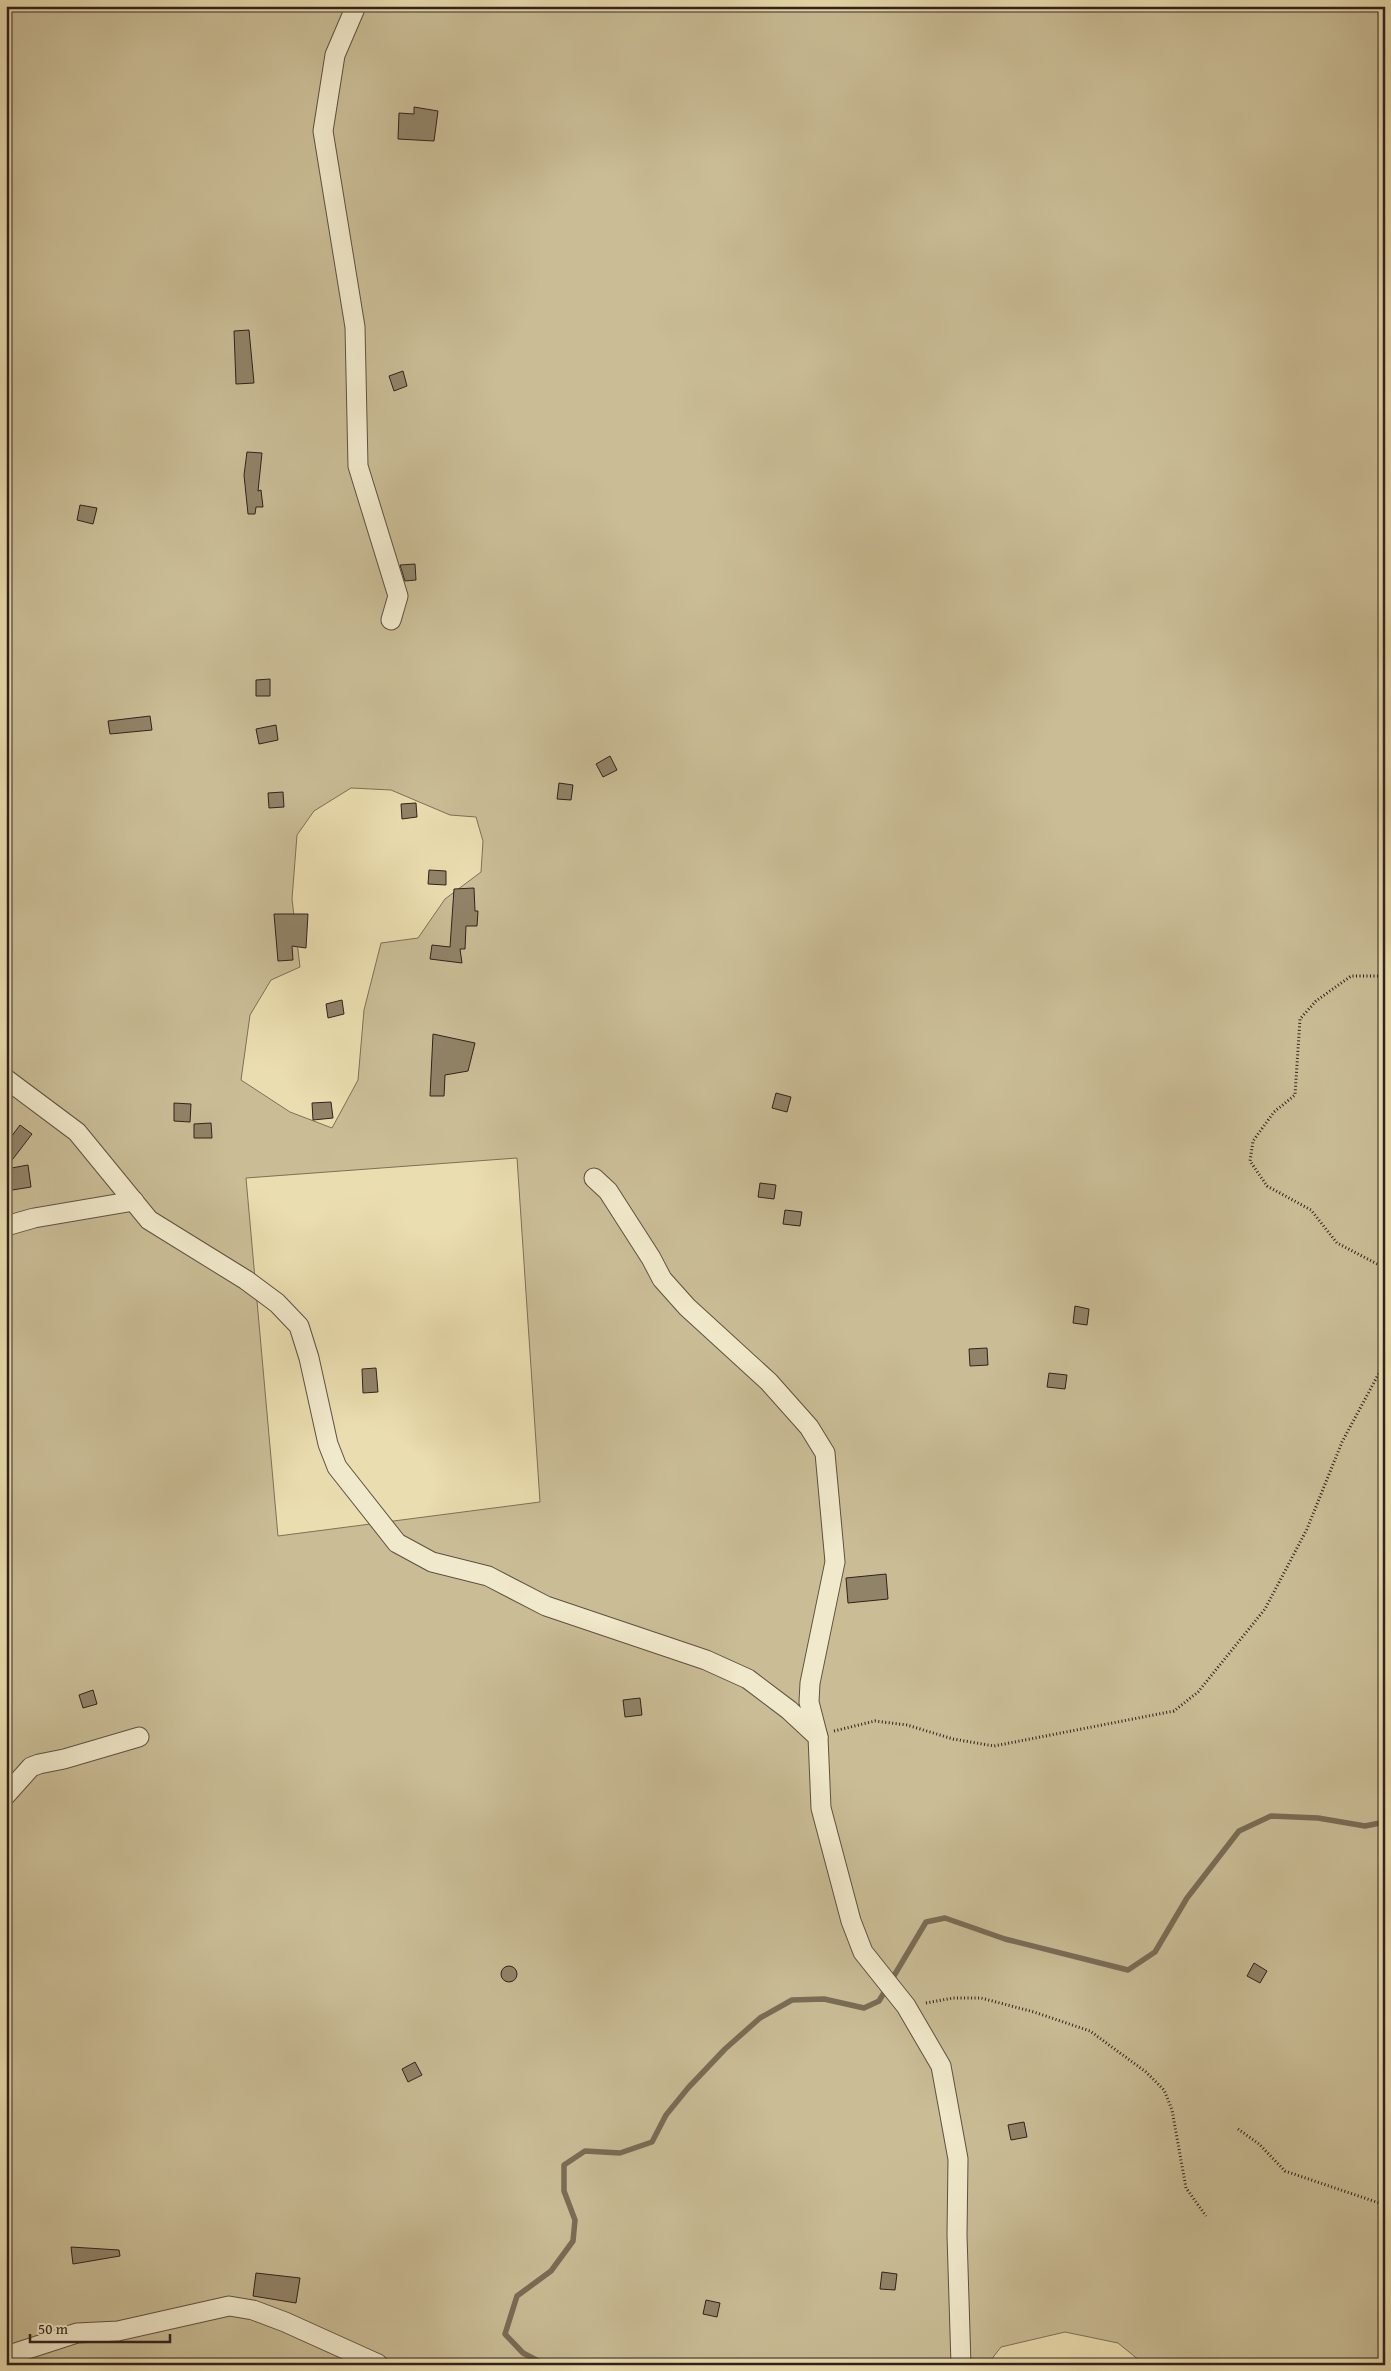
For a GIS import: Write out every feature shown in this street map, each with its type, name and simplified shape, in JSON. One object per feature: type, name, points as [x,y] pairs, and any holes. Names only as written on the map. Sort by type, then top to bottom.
[{"type":"street","points":[[356,6],[335,55],[323,131],[355,327],[358,466],[398,596],[391,620]]},
{"type":"street","points":[[6,1078],[77,1132],[149,1220],[246,1280],[277,1303],[299,1326],[309,1358],[328,1444],[337,1467],[397,1543],[432,1562],[488,1576],[546,1606],[706,1660],[748,1679],[789,1710],[818,1737]]},
{"type":"street","points":[[594,1178],[608,1192],[651,1258],[662,1279],[686,1307],[769,1382],[809,1426],[825,1453],[835,1562],[810,1683],[809,1702],[818,1737],[821,1808],[851,1921],[863,1952],[906,2006],[941,2066],[958,2159],[957,2235],[961,2365]]},
{"type":"street","points":[[6,1226],[34,1218],[134,1201]]},
{"type":"street","points":[[6,1796],[30,1768],[39,1764],[64,1760],[139,1737]]},
{"type":"street","points":[[6,2356],[77,2333],[118,2331],[229,2306],[254,2310],[285,2322],[378,2364]]},
{"type":"path","points":[[1385,976],[1351,976],[1316,1001],[1300,1019],[1295,1095],[1274,1112],[1252,1141],[1250,1160],[1267,1186],[1311,1210],[1337,1243],[1385,1268]]},
{"type":"path","points":[[818,1737],[856,1724],[875,1721],[907,1725],[953,1739],[994,1746],[1174,1712],[1198,1692],[1266,1609],[1307,1529],[1342,1442],[1385,1362]]},
{"type":"path","points":[[906,2006],[953,1998],[981,1998],[1034,2012],[1090,2032],[1146,2072],[1164,2090],[1172,2110],[1186,2188],[1206,2216]]},
{"type":"path","points":[[1238,2129],[1259,2144],[1285,2171],[1385,2204]]},
{"type":"shaded area","points":[[6,6],[1385,6],[1385,2365],[1145,2365],[1118,2343],[1065,2332],[1001,2347],[987,2365],[6,2365]],"holes":[[[351,788],[391,790],[450,815],[476,817],[483,841],[481,872],[445,899],[418,938],[381,943],[364,1010],[358,1080],[332,1128],[290,1112],[241,1080],[250,1015],[271,980],[300,967],[292,899],[297,835],[314,811]],[[517,1158],[540,1502],[278,1536],[246,1178]]]},
{"type":"building","points":[[414,107],[438,111],[434,141],[398,139],[399,113],[414,114]]},
{"type":"building","points":[[249,330],[254,383],[236,384],[234,331]]},
{"type":"building","points":[[403,371],[407,386],[394,391],[389,376]]},
{"type":"building","points":[[247,452],[262,453],[258,491],[261,490],[263,507],[256,507],[255,514],[248,514],[244,475]]},
{"type":"building","points":[[80,505],[97,508],[93,524],[77,520]]},
{"type":"building","points":[[415,564],[416,580],[405,581],[400,565]]},
{"type":"building","points":[[270,679],[270,696],[256,696],[256,680]]},
{"type":"building","points":[[150,716],[152,730],[110,734],[108,721]]},
{"type":"building","points":[[276,725],[278,740],[259,744],[256,729]]},
{"type":"building","points":[[610,756],[617,770],[603,777],[596,764]]},
{"type":"building","points":[[559,783],[573,785],[571,800],[557,799]]},
{"type":"building","points":[[283,792],[284,807],[269,808],[268,793]]},
{"type":"building","points":[[416,803],[417,817],[402,819],[401,804]]},
{"type":"building","points":[[429,870],[446,871],[446,885],[428,884]]},
{"type":"building","points":[[474,888],[475,911],[478,911],[477,926],[466,926],[465,949],[460,949],[462,963],[430,959],[432,945],[450,947],[454,889]]},
{"type":"building","points":[[274,914],[308,914],[306,948],[292,946],[293,960],[278,961]]},
{"type":"building","points":[[342,1000],[344,1014],[328,1018],[326,1004]]},
{"type":"building","points":[[433,1034],[475,1043],[468,1071],[445,1075],[444,1096],[430,1096]]},
{"type":"building","points":[[776,1093],[791,1097],[787,1112],[772,1108]]},
{"type":"building","points":[[331,1102],[333,1118],[313,1120],[312,1103]]},
{"type":"building","points":[[174,1103],[191,1104],[190,1122],[174,1121]]},
{"type":"building","points":[[211,1123],[212,1138],[194,1138],[194,1124]]},
{"type":"building","points":[[20,1125],[32,1134],[6,1168],[6,1136],[11,1137]]},
{"type":"building","points":[[28,1165],[31,1187],[6,1191],[6,1169]]},
{"type":"building","points":[[760,1183],[776,1185],[774,1199],[758,1197]]},
{"type":"building","points":[[785,1210],[802,1212],[800,1226],[783,1224]]},
{"type":"building","points":[[1075,1306],[1089,1309],[1087,1325],[1073,1323]]},
{"type":"building","points":[[987,1348],[988,1365],[970,1366],[969,1349]]},
{"type":"building","points":[[376,1368],[378,1392],[363,1393],[362,1369]]},
{"type":"building","points":[[1049,1373],[1067,1375],[1065,1389],[1047,1387]]},
{"type":"building","points":[[886,1574],[888,1599],[848,1603],[846,1578]]},
{"type":"building","points":[[93,1690],[97,1704],[83,1708],[79,1695]]},
{"type":"building","points":[[640,1698],[642,1715],[625,1717],[623,1700]]},
{"type":"building","points":[[1254,1963],[1267,1971],[1260,1983],[1247,1976]]},
{"type":"building","points":[[506,1966],[512,1966],[517,1971],[515,1980],[506,1982],[501,1977],[501,1971]]},
{"type":"building","points":[[415,2062],[422,2075],[408,2082],[402,2069]]},
{"type":"building","points":[[1024,2122],[1027,2137],[1011,2140],[1008,2125]]},
{"type":"building","points":[[71,2247],[119,2250],[120,2256],[73,2264]]},
{"type":"building","points":[[882,2272],[897,2274],[895,2290],[880,2289]]},
{"type":"building","points":[[256,2273],[300,2278],[296,2303],[253,2296]]},
{"type":"building","points":[[706,2300],[720,2303],[717,2317],[703,2314]]},
{"type":"waterway","points":[[546,2365],[523,2353],[505,2334],[517,2296],[551,2271],[573,2241],[575,2220],[564,2191],[564,2165],[585,2151],[620,2153],[652,2142],[666,2115],[688,2088],[725,2049],[760,2018],[792,2000],[824,1999],[864,2008],[879,2001],[926,1922],[945,1918],[1005,1939],[1128,1970],[1155,1952],[1187,1898],[1239,1831],[1271,1816],[1318,1818],[1365,1826],[1385,1822]]}]
